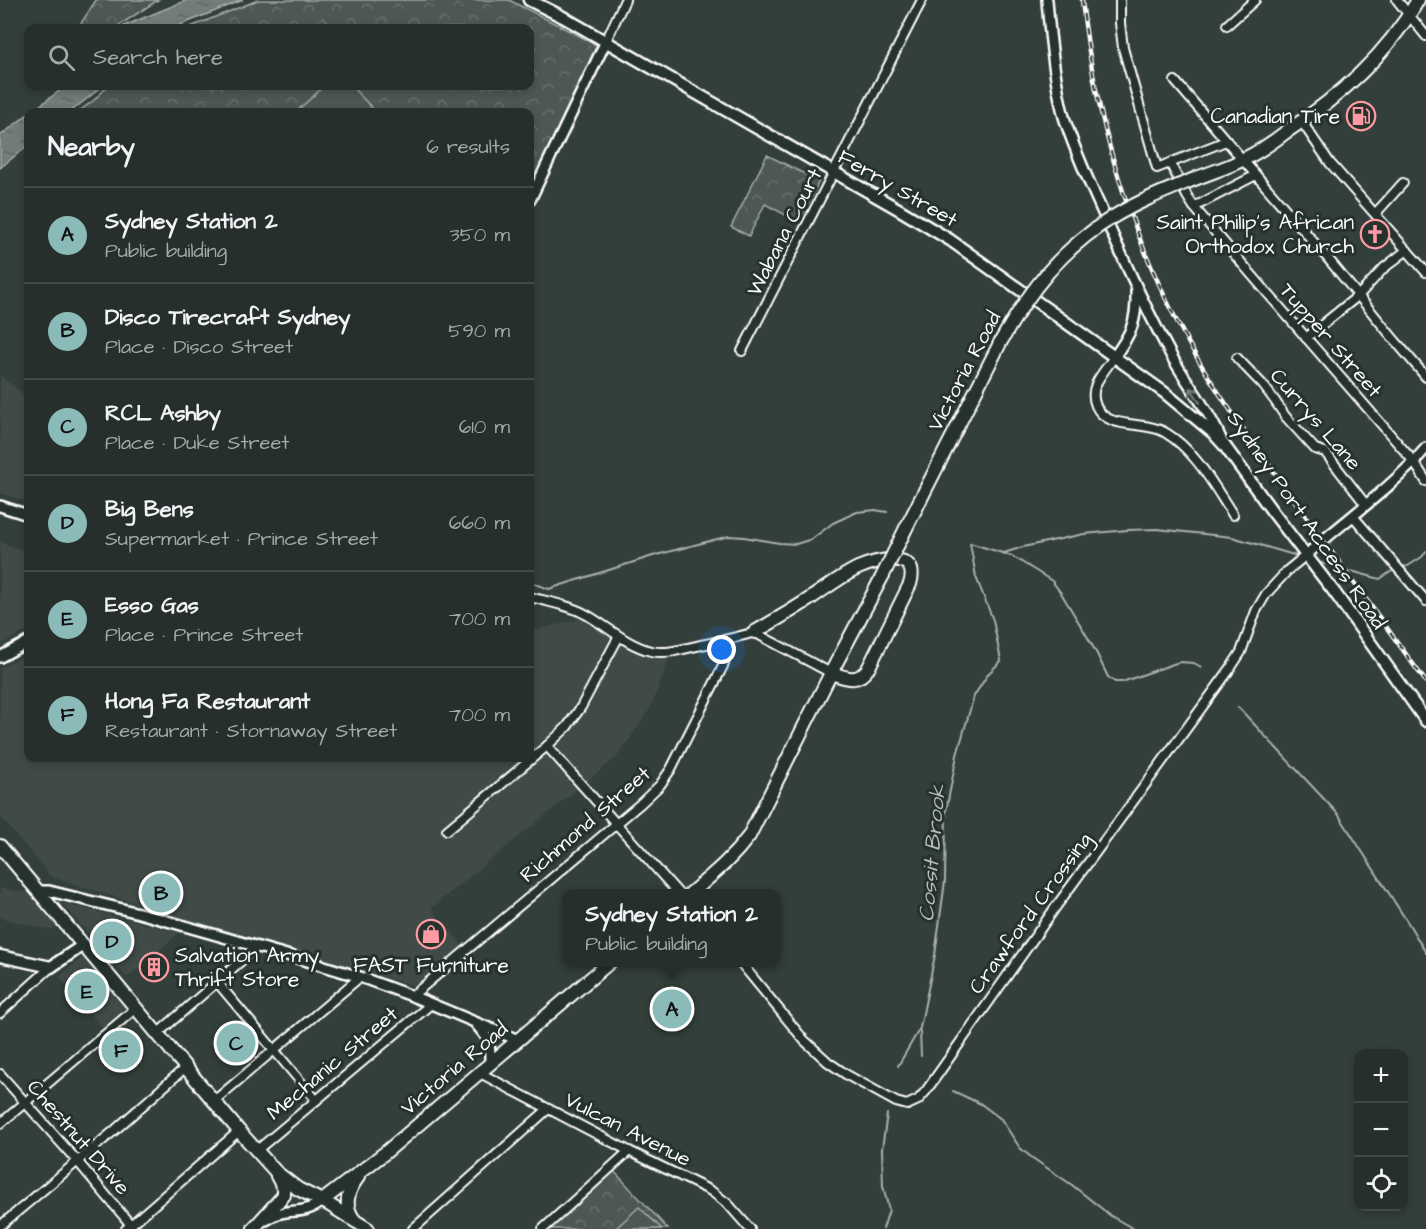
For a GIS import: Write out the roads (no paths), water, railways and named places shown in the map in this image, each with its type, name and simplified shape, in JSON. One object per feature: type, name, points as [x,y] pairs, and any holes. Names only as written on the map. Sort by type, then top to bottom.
[{"type":"main road","name":"Ferry Street","points":[[529,0],[606,41],[950,240],[1179,404],[1224,445]]},
{"type":"main road","name":"Victoria Road","points":[[696,889],[725,865],[749,836],[1000,343],[1034,288],[1062,256],[1095,229],[1154,197],[1244,160],[1302,122],[1366,69],[1383,51],[1410,15],[1418,0]]},
{"type":"main road","name":"Sydney Port Access Road","points":[[1224,445],[1335,593],[1426,721]]},
{"type":"main road","points":[[755,632],[860,567],[894,560],[907,563],[912,572],[910,584],[870,667],[862,676],[855,678],[831,673]]},
{"type":"main road","points":[[0,846],[276,1172],[298,1189],[368,1229]]},
{"type":"main road","points":[[0,956],[51,967],[83,945]]},
{"type":"main road","name":"Victoria Road","points":[[322,1201],[364,1169],[605,967]]},
{"type":"main road","points":[[356,1222],[349,1212],[346,1199],[364,1169]]},
{"type":"main road","points":[[253,1228],[284,1195],[284,1189],[276,1172]]},
{"type":"street","points":[[534,192],[625,0]]},
{"type":"street","name":"Wabana Court","points":[[742,351],[922,0]]},
{"type":"street","name":"Sydney Port Access Road","points":[[1047,0],[1052,58],[1058,90],[1065,118],[1091,186],[1136,286],[1173,359],[1219,433],[1224,445]]},
{"type":"street","points":[[1120,0],[1123,48],[1157,168],[1226,141]]},
{"type":"street","points":[[1227,25],[1255,0]]},
{"type":"street","points":[[1397,0],[1426,36]]},
{"type":"street","points":[[1175,81],[1359,295],[1426,377]]},
{"type":"street","points":[[1302,122],[1330,163],[1426,272]]},
{"type":"street","name":"Tupper Street","points":[[1170,163],[1194,207],[1414,462],[1426,480]]},
{"type":"street","points":[[1194,207],[1256,176]]},
{"type":"street","points":[[1376,213],[1403,183]]},
{"type":"street","points":[[1306,338],[1359,295],[1384,268],[1407,250]]},
{"type":"street","points":[[1136,286],[1135,319],[1125,342],[1096,383],[1094,401],[1103,416],[1120,423],[1164,431],[1174,438],[1203,469],[1233,515]]},
{"type":"street","name":"Currys Lane","points":[[1237,358],[1263,385],[1285,416],[1308,441],[1315,448],[1325,452],[1366,505]]},
{"type":"street","points":[[1305,556],[1366,505],[1414,462],[1426,448]]},
{"type":"street","points":[[0,506],[24,514]]},
{"type":"street","points":[[1353,516],[1426,601]]},
{"type":"street","name":"Crawford Crossing","points":[[743,967],[804,1040],[828,1062],[896,1102],[908,1105],[918,1100],[1048,917],[1230,669],[1241,652],[1256,611],[1266,594],[1288,570],[1305,556]]},
{"type":"street","points":[[534,598],[572,608],[640,647],[661,652],[755,632],[831,673]]},
{"type":"street","points":[[534,758],[575,717],[620,636]]},
{"type":"street","name":"Richmond Street","points":[[412,996],[654,792],[671,769],[726,659],[726,639]]},
{"type":"street","points":[[0,657],[24,644]]},
{"type":"street","points":[[547,747],[675,889]]},
{"type":"street","points":[[447,830],[529,762]]},
{"type":"street","points":[[37,891],[49,891],[139,913],[360,977],[518,1040]]},
{"type":"street","points":[[157,1034],[257,947]]},
{"type":"street","points":[[0,1013],[51,967]]},
{"type":"street","points":[[214,1101],[360,977]]},
{"type":"street","points":[[217,982],[316,1100]]},
{"type":"street","name":"Mechanic Street","points":[[256,1151],[430,1004]]},
{"type":"street","points":[[0,1124],[136,1008]]},
{"type":"street","points":[[474,1022],[490,1044],[485,1069]]},
{"type":"street","points":[[0,1226],[78,1162],[186,1067]]},
{"type":"street","name":"Vulcan Avenue","points":[[485,1069],[548,1109],[716,1194],[732,1207],[750,1229]]},
{"type":"street","name":"Chestnut Drive","points":[[0,1074],[78,1162],[128,1227]]},
{"type":"street","points":[[413,1229],[548,1109]]},
{"type":"street","points":[[128,1227],[239,1131]]},
{"type":"street","points":[[543,1229],[629,1151]]},
{"type":"street","points":[[253,1228],[273,1215],[308,1210],[322,1201]]},
{"type":"water","points":[[187,0],[243,0],[183,24],[129,24]]},
{"type":"water","points":[[61,90],[98,90],[75,108],[36,108]]},
{"type":"water","points":[[24,117],[24,149],[0,168],[0,136]]},
{"type":"waterway","points":[[534,583],[549,589],[656,555],[729,536],[796,544],[812,539],[833,523],[857,512],[875,510],[887,512]]},
{"type":"waterway","points":[[1004,553],[1084,534],[1157,529],[1232,537],[1301,557]]},
{"type":"waterway","name":"Cossit Brook","points":[[898,1066],[920,1028],[935,955],[945,881],[946,811],[957,755],[974,696],[988,674],[1001,661],[993,620],[976,577],[970,543],[1012,556],[1052,581],[1087,636],[1108,677],[1115,682],[1122,682],[1179,662],[1194,663],[1201,667]]},
{"type":"waterway","points":[[1351,571],[1380,579],[1398,567],[1408,566],[1422,557],[1426,551]]},
{"type":"waterway","points":[[1315,561],[1338,568]]},
{"type":"waterway","points":[[1238,707],[1338,814],[1426,953]]},
{"type":"waterway","points":[[920,1031],[921,1056]]},
{"type":"waterway","points":[[953,1091],[981,1104],[1001,1119],[1020,1148],[1111,1216],[1134,1229]]},
{"type":"waterway","name":"Cossit Brook","points":[[883,1229],[889,1210],[883,1186],[882,1149],[887,1114]]},
{"type":"railway","points":[[1082,0],[1096,90],[1106,134],[1133,221],[1168,304],[1199,362],[1233,414],[1426,682]]},
{"type":"place","name":"Canadian Tire","points":[[1361,116]]},
{"type":"place","name":"Saint Philip's African Orthodox Church","points":[[1375,234]]},
{"type":"place","name":"Disco Tirecraft Sydney","points":[[161,893]]},
{"type":"place","name":"FAST Furniture","points":[[431,934]]},
{"type":"place","name":"Big Bens","points":[[112,941]]},
{"type":"place","name":"Salvation Army Thrift Store","points":[[154,967]]},
{"type":"place","name":"Esso Gas","points":[[87,991]]},
{"type":"place","name":"Sydney Station 2","points":[[672,1009]]},
{"type":"place","name":"RCL Ashby","points":[[236,1043]]},
{"type":"place","name":"Hong Fa Restaurant","points":[[121,1050]]}]
